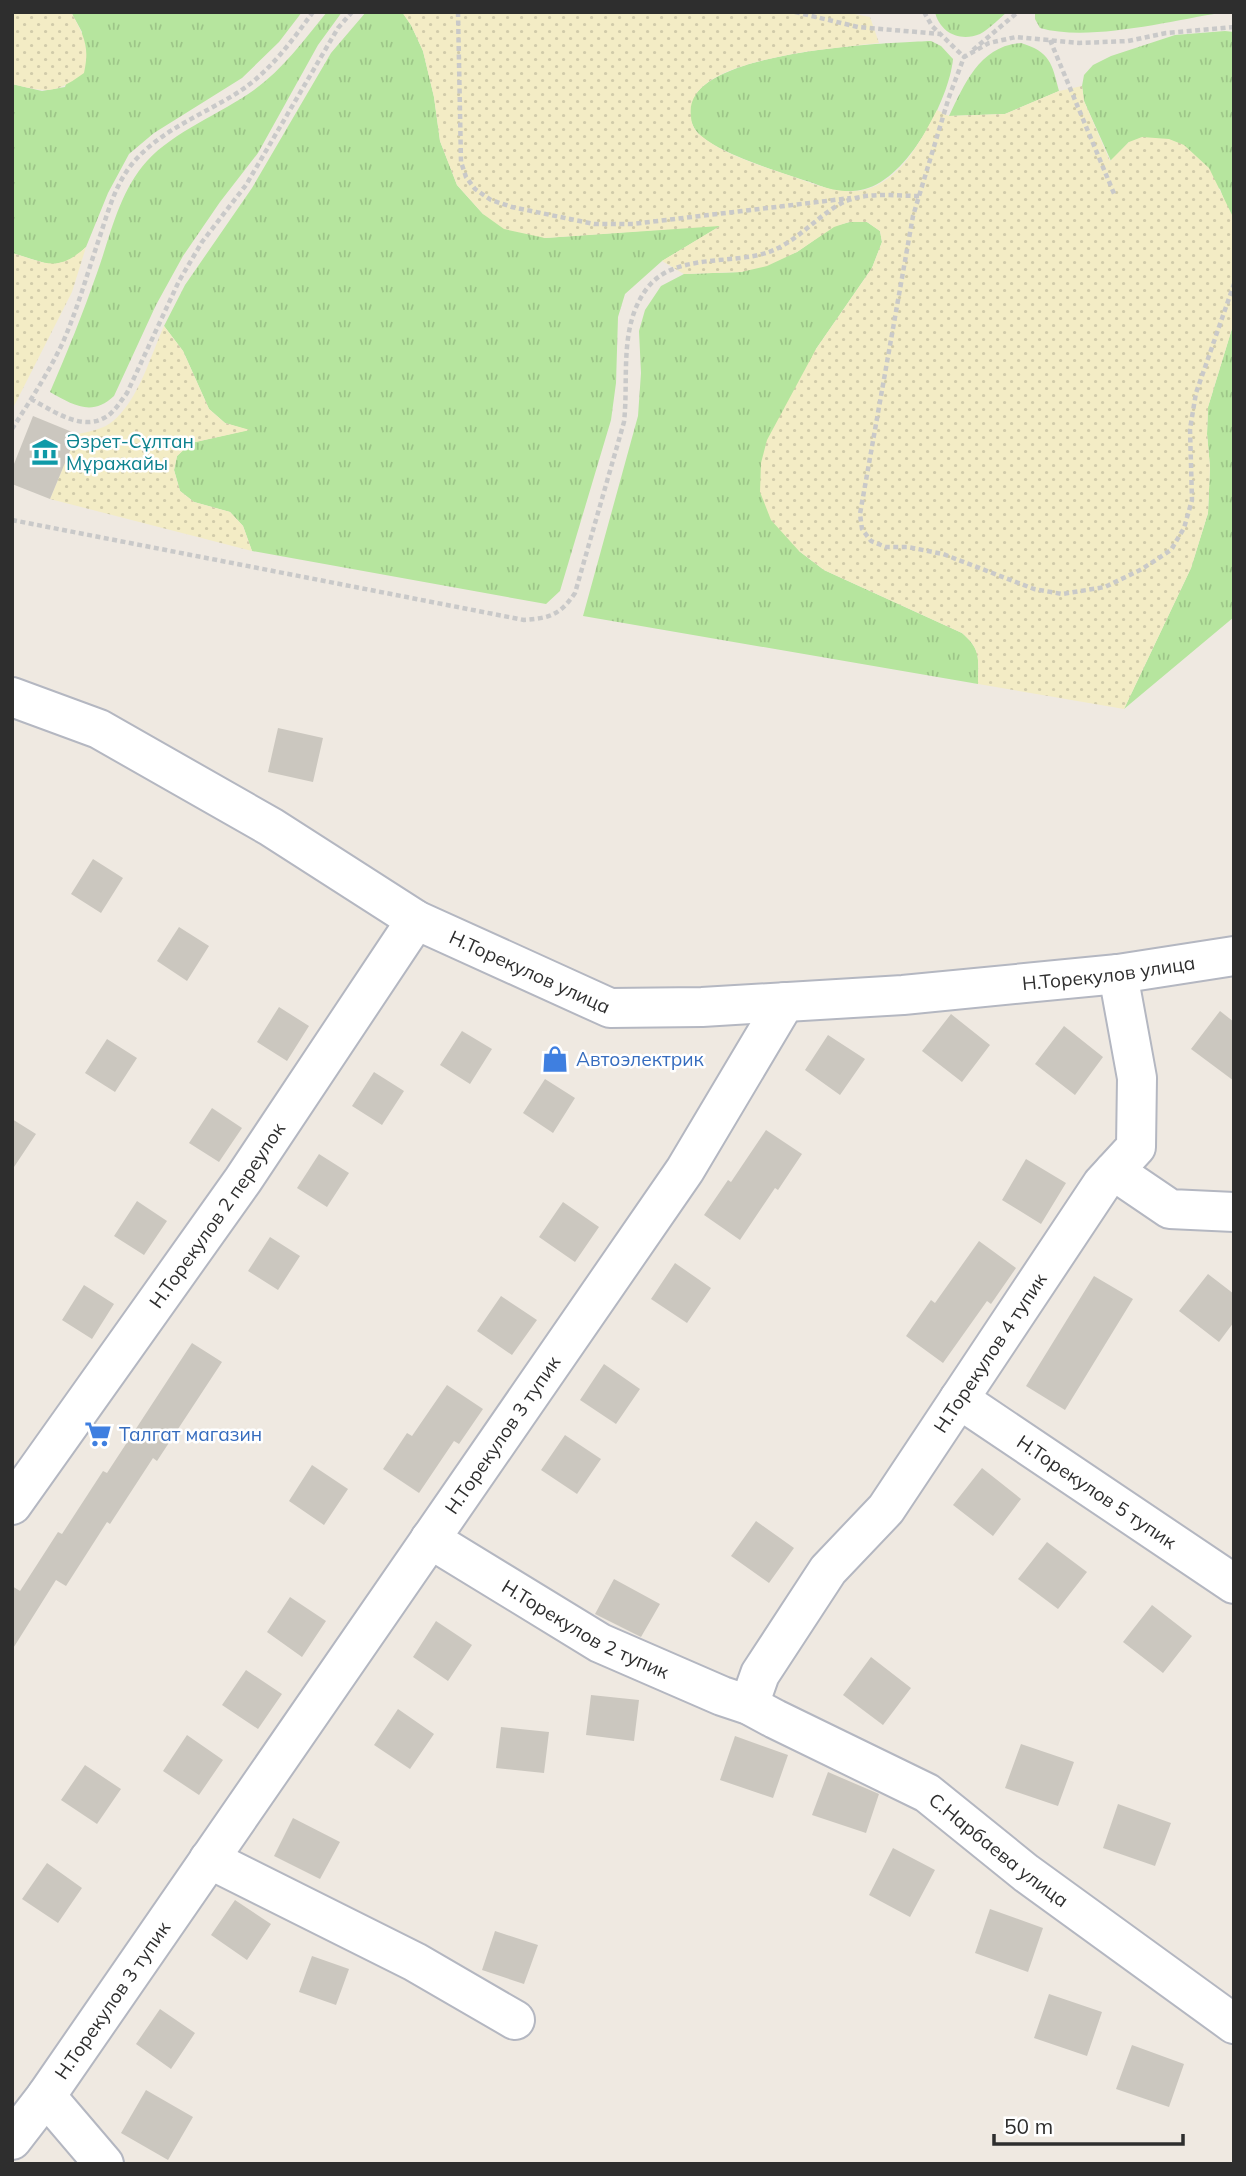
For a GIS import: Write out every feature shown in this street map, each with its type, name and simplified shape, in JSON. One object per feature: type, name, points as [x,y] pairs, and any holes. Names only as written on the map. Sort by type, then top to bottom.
[{"type":"street","name":"Н.Торекулов улица","points":[[12,698],[99,729],[271,827],[416,920],[610,1008],[702,1007],[902,995],[1118,974],[1234,956]]},
{"type":"street","name":"Н.Торекулов 2 переулок","points":[[12,1506],[243,1180],[416,920]]},
{"type":"street","name":"Н.Торекулов 4 тупик","points":[[749,1705],[760,1674],[828,1570],[886,1509],[1102,1184],[1136,1147],[1137,1078],[1118,974]]},
{"type":"street","name":"Н.Торекулов 3 тупик","points":[[12,2140],[46,2095],[685,1170],[785,1002]]},
{"type":"street","points":[[1114,1171],[1170,1209],[1234,1212]]},
{"type":"street","name":"Н.Торекулов 5 тупик","points":[[959,1399],[1234,1584]]},
{"type":"street","name":"Н.Торекулов 2 тупик","points":[[430,1539],[600,1643],[749,1705]]},
{"type":"street","name":"С.Нарбаева улица","points":[[749,1705],[927,1793],[1026,1873],[1234,2024]]},
{"type":"street","points":[[209,1859],[415,1962],[515,2020]]},
{"type":"street","points":[[46,2095],[104,2164]]},
{"type":"path","points":[[12,429],[63,342],[108,209],[131,166],[145,150],[168,133],[258,78],[279,57],[313,12]]},
{"type":"path","points":[[31,399],[75,421],[92,422],[105,418],[115,409],[127,393],[185,271],[202,242],[246,185],[338,28],[352,12]]},
{"type":"path","points":[[458,12],[461,162],[466,177],[475,189],[492,200],[512,207],[594,223],[633,224],[858,197],[919,196]]},
{"type":"path","points":[[795,12],[858,27],[940,34]]},
{"type":"path","points":[[924,12],[932,26],[964,57]]},
{"type":"path","points":[[1018,12],[964,57],[913,216],[860,514],[862,529],[871,541],[886,547],[908,547],[943,554],[1034,589],[1062,594],[1105,587],[1142,569],[1171,550],[1184,528],[1192,500],[1190,429],[1196,393],[1234,284]]},
{"type":"path","points":[[964,57],[989,43],[1016,37],[1079,43],[1128,41],[1166,33],[1234,27]]},
{"type":"path","points":[[1050,40],[1115,196]]},
{"type":"path","points":[[12,520],[524,620],[551,616],[565,607],[575,593],[624,422],[628,334],[638,303],[650,285],[673,270],[694,263],[738,259],[768,252],[786,244],[839,204],[858,197]]},
{"type":"green space","points":[[71,12],[302,12],[279,42],[242,78],[154,133],[129,154],[108,193],[86,247],[72,260],[51,265],[12,253],[12,84],[42,91],[65,87],[82,32]]},
{"type":"green space","points":[[327,12],[342,12],[318,45],[258,153],[183,256],[156,305],[114,396],[98,406],[82,407],[50,392],[86,303],[117,214],[137,173],[170,141],[265,82],[293,54]]},
{"type":"green space","points":[[366,12],[402,12],[411,25],[423,51],[434,97],[440,141],[457,185],[483,214],[545,238],[722,225],[662,261],[625,294],[618,317],[616,383],[611,420],[560,591],[546,604],[252,551],[243,526],[230,512],[194,502],[180,491],[174,470],[177,456],[191,443],[248,430],[225,423],[209,409],[183,351],[164,326],[185,285],[252,188],[331,53]]},
{"type":"green space","points":[[935,12],[1007,12],[980,34],[965,37],[946,30]]},
{"type":"green space","points":[[1035,12],[1234,12],[1234,14],[1220,13],[1129,29],[1082,33],[1040,28]]},
{"type":"green space","points":[[1234,32],[1234,219],[1220,189],[1129,142],[1111,161],[1084,101],[1082,86],[1084,75],[1093,65],[1111,56],[1175,35]]},
{"type":"green space","points":[[931,41],[941,46],[953,59],[944,95],[911,154],[881,182],[865,189],[835,190],[751,162],[706,140],[697,132],[691,120],[690,107],[701,88],[725,73],[758,62],[837,48]]},
{"type":"green space","points":[[1021,43],[1038,50],[1048,60],[1059,91],[1005,114],[949,116],[968,79],[984,59],[995,51]]},
{"type":"green space","points":[[867,222],[880,231],[882,242],[872,268],[816,349],[799,551],[824,570],[962,633],[976,650],[978,684],[583,616],[638,416],[641,373],[639,331],[645,310],[661,286],[684,274],[741,272],[797,252],[834,226]]},
{"type":"green space","points":[[1234,322],[1234,617],[1124,709],[1191,568],[1208,513],[1208,407]]},
{"type":"sand","points":[[12,12],[71,12],[85,41],[84,73],[65,85],[50,90],[12,84]]},
{"type":"sand","points":[[402,12],[844,12],[870,17],[879,43],[794,54],[734,69],[707,83],[694,97],[691,106],[691,119],[695,129],[728,153],[812,183],[843,191],[864,190],[889,178],[908,158],[937,110],[949,116],[1005,114],[1059,91],[1082,86],[1084,101],[1110,161],[1129,142],[1142,137],[1169,139],[1184,145],[1209,168],[1234,219],[1234,322],[1208,407],[1208,513],[1191,568],[1124,709],[978,684],[976,650],[962,633],[824,570],[799,551],[771,520],[760,492],[761,463],[767,440],[816,349],[872,268],[882,242],[880,231],[867,222],[849,222],[834,227],[797,252],[767,266],[741,272],[684,274],[662,261],[720,226],[545,238],[504,229],[483,214],[457,185],[440,141],[434,97],[423,51]]},
{"type":"sand","points":[[86,247],[72,292],[13,408],[12,253],[51,264],[67,260]]},
{"type":"sand","points":[[164,326],[183,351],[209,409],[225,423],[250,430],[191,443],[177,456],[174,470],[180,491],[194,502],[230,512],[243,526],[252,551],[50,499],[77,434],[105,426],[130,402]]},
{"type":"building","name":"Әзрет-Сұлтан Мұражайы","points":[[33,416],[77,434],[50,499],[12,484],[12,469]]},
{"type":"building","points":[[278,728],[323,738],[313,782],[268,772]]},
{"type":"building","points":[[93,859],[123,878],[101,913],[71,894]]},
{"type":"building","points":[[179,927],[209,946],[187,981],[157,961]]},
{"type":"building","points":[[279,1007],[309,1026],[287,1061],[257,1042]]},
{"type":"building","points":[[1220,1011],[1234,1022],[1234,1081],[1191,1049]]},
{"type":"building","points":[[951,1014],[990,1045],[962,1082],[922,1051]]},
{"type":"building","points":[[1064,1026],[1103,1057],[1075,1095],[1035,1064]]},
{"type":"building","points":[[462,1031],[492,1049],[470,1084],[440,1065]]},
{"type":"building","points":[[828,1035],[865,1059],[840,1095],[805,1070]]},
{"type":"building","points":[[107,1039],[137,1058],[115,1092],[85,1073]]},
{"type":"building","points":[[374,1072],[404,1091],[382,1125],[352,1106]]},
{"type":"building","points":[[545,1079],[575,1098],[553,1133],[523,1113]]},
{"type":"building","points":[[212,1108],[242,1128],[219,1162],[189,1143]]},
{"type":"building","points":[[12,1119],[36,1134],[12,1170]]},
{"type":"building","points":[[766,1130],[802,1154],[740,1240],[704,1215],[728,1180],[731,1182]]},
{"type":"building","points":[[319,1154],[349,1173],[327,1207],[297,1188]]},
{"type":"building","points":[[1026,1159],[1066,1183],[1041,1224],[1002,1200]]},
{"type":"building","points":[[137,1201],[167,1221],[144,1255],[114,1236]]},
{"type":"building","points":[[563,1202],[599,1227],[575,1262],[539,1237]]},
{"type":"building","points":[[270,1237],[300,1256],[278,1290],[248,1271]]},
{"type":"building","points":[[979,1241],[1016,1268],[991,1304],[987,1301],[943,1363],[906,1336],[931,1300],[935,1303]]},
{"type":"building","points":[[675,1263],[711,1288],[687,1323],[651,1299]]},
{"type":"building","points":[[1208,1274],[1234,1294],[1234,1322],[1219,1342],[1179,1311]]},
{"type":"building","points":[[1094,1276],[1133,1299],[1065,1410],[1026,1386]]},
{"type":"building","points":[[84,1285],[114,1304],[92,1339],[62,1320]]},
{"type":"building","points":[[501,1296],[537,1320],[512,1355],[477,1331]]},
{"type":"building","points":[[192,1343],[222,1362],[157,1461],[153,1458],[66,1586],[56,1580],[12,1650],[12,1586],[20,1591],[58,1532],[62,1534],[103,1471],[107,1473]]},
{"type":"building","points":[[604,1364],[640,1389],[616,1424],[580,1400]]},
{"type":"building","points":[[447,1385],[483,1409],[459,1444],[454,1441],[419,1493],[383,1469],[407,1433],[412,1436]]},
{"type":"building","points":[[565,1435],[601,1459],[577,1494],[541,1470]]},
{"type":"building","points":[[312,1465],[348,1489],[324,1525],[289,1501]]},
{"type":"building","points":[[982,1468],[1021,1499],[993,1536],[953,1505]]},
{"type":"building","points":[[756,1521],[794,1548],[769,1583],[731,1556]]},
{"type":"building","points":[[1047,1542],[1087,1572],[1058,1609],[1018,1579]]},
{"type":"building","points":[[614,1579],[660,1604],[641,1637],[595,1614]]},
{"type":"building","points":[[290,1597],[326,1621],[302,1657],[267,1632]]},
{"type":"building","points":[[1152,1605],[1192,1636],[1163,1673],[1123,1642]]},
{"type":"building","points":[[436,1621],[472,1645],[448,1681],[413,1657]]},
{"type":"building","points":[[871,1657],[911,1688],[883,1725],[843,1695]]},
{"type":"building","points":[[246,1670],[282,1694],[258,1729],[222,1705]]},
{"type":"building","points":[[591,1695],[639,1700],[634,1741],[586,1735]]},
{"type":"building","points":[[398,1709],[434,1734],[410,1769],[374,1745]]},
{"type":"building","points":[[501,1727],[549,1732],[544,1773],[496,1768]]},
{"type":"building","points":[[187,1735],[223,1760],[199,1795],[163,1771]]},
{"type":"building","points":[[735,1736],[788,1755],[773,1798],[720,1780]]},
{"type":"building","points":[[1021,1744],[1074,1762],[1058,1806],[1005,1788]]},
{"type":"building","points":[[85,1765],[121,1789],[97,1824],[61,1800]]},
{"type":"building","points":[[828,1772],[879,1794],[866,1833],[812,1815]]},
{"type":"building","points":[[1118,1804],[1171,1823],[1155,1866],[1103,1848]]},
{"type":"building","points":[[293,1818],[340,1842],[320,1879],[274,1856]]},
{"type":"building","points":[[893,1848],[935,1870],[910,1917],[869,1895]]},
{"type":"building","points":[[47,1863],[82,1888],[58,1923],[22,1899]]},
{"type":"building","points":[[235,1900],[271,1924],[247,1960],[211,1935]]},
{"type":"building","points":[[990,1909],[1043,1928],[1028,1972],[975,1953]]},
{"type":"building","points":[[495,1931],[538,1945],[524,1984],[482,1970]]},
{"type":"building","points":[[312,1956],[349,1969],[336,2005],[299,1992]]},
{"type":"building","points":[[1049,1994],[1102,2012],[1087,2056],[1034,2038]]},
{"type":"building","points":[[160,2009],[195,2033],[171,2069],[136,2044]]},
{"type":"building","points":[[1132,2045],[1184,2064],[1169,2107],[1116,2089]]},
{"type":"building","points":[[146,2090],[193,2117],[168,2160],[121,2133]]},
{"type":"place","name":"Әзрет-Сұлтан Мұражайы","points":[[45,452]]},
{"type":"place","name":"Автоэлектрик","points":[[555,1059]]},
{"type":"place","name":"Талгат магазин","points":[[98,1434]]}]
